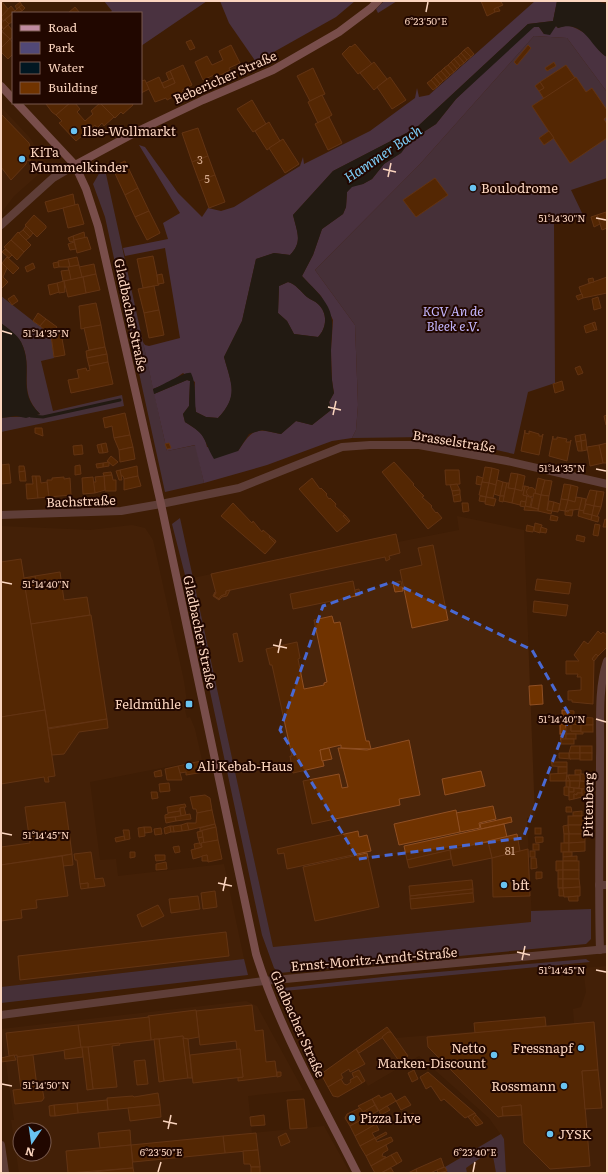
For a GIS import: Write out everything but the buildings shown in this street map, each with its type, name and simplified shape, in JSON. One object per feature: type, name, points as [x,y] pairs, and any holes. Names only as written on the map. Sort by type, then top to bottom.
[{"type":"main road","name":"Bebericher Straße","points":[[75,165],[140,130],[203,100],[273,70],[340,32],[378,1]]},
{"type":"main road","points":[[1,86],[12,98]]},
{"type":"main road","name":"Gladbacher Straße","points":[[18,104],[75,165],[86,189],[105,253],[161,504],[256,954],[264,981],[308,1077],[357,1173]]},
{"type":"street","points":[[1,225],[53,178],[75,165]]},
{"type":"street","name":"Brasselstraße","points":[[161,504],[239,488],[342,448],[370,445],[419,445],[507,461],[607,484]]},
{"type":"street","name":"Bachstraße","points":[[1,515],[121,512],[161,504]]},
{"type":"street","name":"Pittenberg","points":[[604,950],[604,671],[607,661]]},
{"type":"street","name":"Ernst-Moritz-Arndt-Straße","points":[[1,1015],[264,981],[604,950]]},
{"type":"street","points":[[1,1145],[5,1173]]},
{"type":"highlighted area","points":[[392,582],[532,650],[570,716],[523,838],[358,859],[280,730],[323,606]]},
{"type":"shaded area","points":[[104,1],[207,1],[142,45],[142,12],[111,12],[112,11]]},
{"type":"shaded area","points":[[220,1],[355,1],[336,17],[256,62],[229,23]]},
{"type":"shaded area","points":[[384,1],[397,1],[378,13],[376,9]]},
{"type":"shaded area","points":[[535,1],[557,1],[553,21],[528,24],[416,128],[333,171],[293,215],[298,241],[297,246],[290,255],[274,253],[256,259],[242,321],[224,357],[232,389],[229,403],[218,418],[206,417],[196,412],[194,400],[195,382],[183,373],[170,382],[153,389],[143,342],[145,345],[149,346],[180,338],[165,248],[125,256],[123,248],[168,239],[163,223],[180,213],[139,145],[145,147],[178,193],[202,217],[208,208],[221,211],[234,207],[300,166],[303,157],[304,164],[370,131],[415,98],[417,88],[419,97],[429,95]]},
{"type":"shaded area","points":[[567,25],[587,35],[600,52],[607,57],[607,92],[567,38],[534,36],[420,164],[315,270],[355,325],[358,405],[356,430],[352,438],[332,441],[267,465],[204,483],[195,445],[167,451],[154,394],[187,380],[190,381],[189,406],[183,414],[185,422],[202,435],[207,447],[238,451],[247,438],[255,432],[265,431],[281,434],[296,421],[312,425],[331,410],[329,402],[334,393],[331,350],[333,320],[321,296],[302,276],[313,255],[322,229],[343,214],[346,207],[347,192],[352,186],[363,184],[372,179],[384,164],[401,153],[411,140],[436,124],[456,99],[527,31],[534,27],[539,27],[544,34],[556,26],[558,28]]},
{"type":"shaded area","name":"KiTa Mummelkinder","points":[[1,107],[30,138],[35,146],[36,153],[49,165],[14,196],[2,212]]},
{"type":"shaded area","points":[[288,282],[294,284],[321,308],[325,316],[325,325],[318,337],[294,334],[287,321],[278,313],[279,286]]},
{"type":"shaded area","points":[[457,516],[524,530],[535,817],[527,818],[532,922],[273,947],[193,578],[396,534],[398,542],[459,530]]},
{"type":"shaded area","points":[[132,525],[145,528],[153,540],[184,681],[188,710],[185,710],[187,718],[190,717],[195,729],[202,760],[90,782],[100,860],[116,859],[118,876],[224,864],[244,959],[1,987],[1,526],[90,530]]},
{"type":"shaded area","points":[[607,966],[607,1173],[506,1173],[504,1139],[489,1118],[419,1056],[368,1086],[365,1081],[338,1097],[333,1096],[320,1074],[387,1027],[396,1038],[574,1023],[573,1009],[581,1007],[586,992],[583,968]]},
{"type":"shaded area","points":[[246,1001],[257,1006],[303,1090],[248,1096],[252,1133],[324,1126],[350,1173],[19,1173],[17,1162],[52,1162],[52,1122],[12,1122],[12,1127],[11,1120],[14,1120],[1,1029]]},
{"type":"shaded area","points":[[493,1150],[496,1173],[467,1173],[465,1168]]},
{"type":"green space","name":"KGV An de Bleek e.V.","points":[[534,36],[567,38],[607,92],[607,178],[571,190],[583,215],[554,224],[555,383],[528,392],[514,454],[460,442],[425,437],[352,438],[356,430],[358,405],[355,325],[315,270],[420,164]]},
{"type":"green space","points":[[104,165],[167,451],[196,445],[204,483],[165,492],[105,217],[93,184]]},
{"type":"green space","points":[[1,296],[51,335],[54,358],[41,361],[53,411],[122,395],[124,406],[1,432],[1,418],[40,414],[33,405],[29,396],[27,388],[25,352],[21,342],[1,323]]},
{"type":"green space","points":[[180,518],[273,947],[531,922],[531,911],[591,909],[591,939],[586,944],[279,973],[274,968],[262,935],[186,579],[172,524]]},
{"type":"green space","points":[[244,959],[248,975],[1,1003],[1,987]]},
{"type":"green space","points":[[586,959],[590,962],[284,991],[283,988],[392,976]]},
{"type":"green space","points":[[501,1134],[504,1139],[506,1173],[496,1173],[492,1150],[466,1168],[467,1173],[448,1173],[445,1167]]},
{"type":"water","points":[[557,1],[596,1],[607,4],[607,57],[581,30],[575,27],[567,26],[558,28],[556,26],[550,35],[544,34],[539,27],[534,27],[456,99],[436,124],[411,140],[401,153],[384,164],[372,179],[363,184],[352,187],[347,192],[346,207],[343,214],[322,229],[313,255],[302,276],[323,298],[330,312],[332,328],[331,366],[334,393],[329,402],[331,410],[312,425],[296,421],[281,434],[262,430],[249,434],[238,451],[214,459],[201,434],[185,422],[183,414],[189,406],[190,381],[187,380],[154,394],[153,389],[184,374],[191,373],[195,387],[196,412],[206,417],[218,418],[229,403],[232,389],[224,357],[242,321],[256,259],[274,253],[290,255],[297,246],[298,241],[293,215],[333,171],[416,128],[528,24],[553,21]],"holes":[[[288,282],[307,297],[317,303],[321,308],[325,316],[325,325],[318,337],[294,334],[287,321],[278,313],[279,286]]]},
{"type":"water","points":[[1,323],[20,339],[25,352],[28,397],[40,414],[26,418],[16,416],[1,418]]},
{"type":"waterway","name":"Hammer Bach","points":[[28,414],[31,416],[43,417],[120,400]]},
{"type":"place","name":"Ilse-Wollmarkt","points":[[74,131]]},
{"type":"place","name":"KiTa Mummelkinder","points":[[22,159]]},
{"type":"place","name":"Boulodrome","points":[[473,188]]},
{"type":"place","name":"Feldmühle","points":[[189,704]]},
{"type":"place","name":"Ali Kebab-Haus","points":[[189,766]]},
{"type":"place","name":"bft","points":[[504,885]]},
{"type":"place","name":"Fressnapf","points":[[581,1048]]},
{"type":"place","name":"Netto Marken-Discount","points":[[494,1055]]},
{"type":"place","name":"Rossmann","points":[[564,1086]]},
{"type":"place","name":"Pizza Live","points":[[352,1118]]},
{"type":"place","name":"JYSK","points":[[550,1134]]}]
